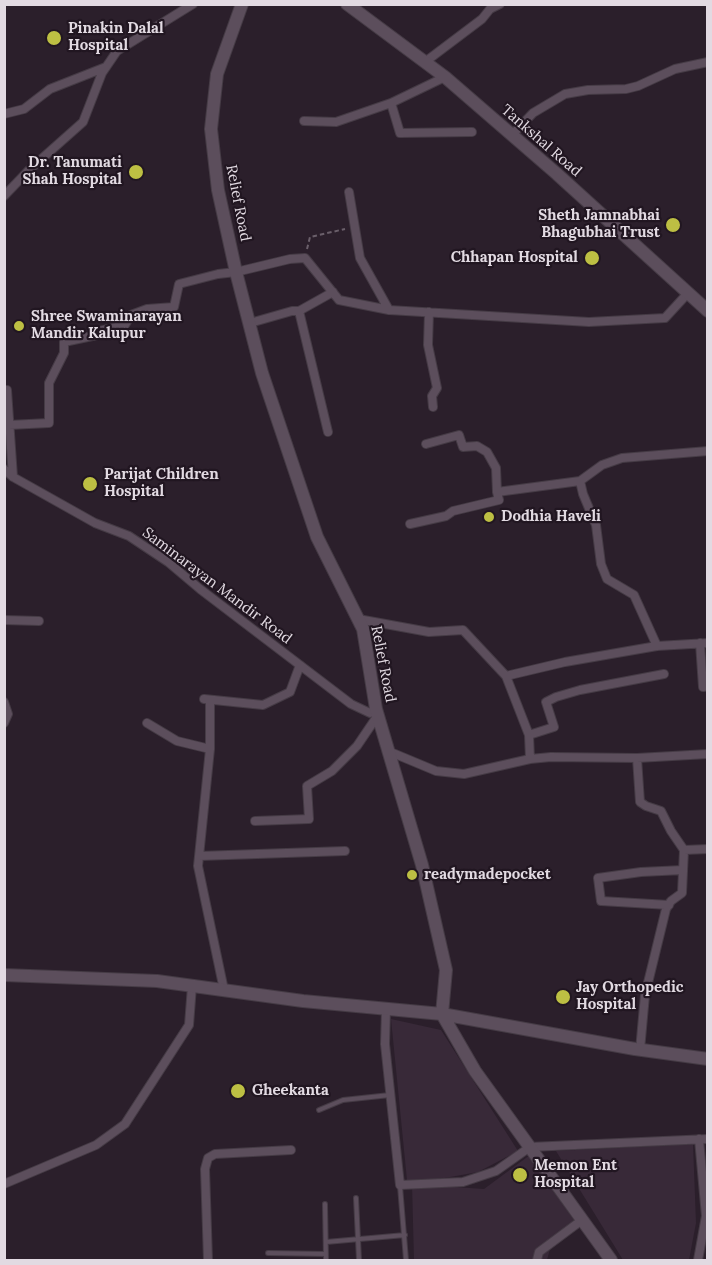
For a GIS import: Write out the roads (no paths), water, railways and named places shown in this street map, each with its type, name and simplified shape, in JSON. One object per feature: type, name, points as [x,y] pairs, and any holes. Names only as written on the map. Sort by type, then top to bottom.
[{"type":"main road","name":"Tankshal Road","points":[[346,4],[445,77],[708,311]]},
{"type":"main road","name":"Relief Road","points":[[239,5],[217,74],[211,129],[218,190],[262,373],[317,537],[363,629],[377,712],[422,865],[446,970],[442,1014]]},
{"type":"main road","points":[[4,975],[157,981],[442,1014],[640,1050],[708,1059]]},
{"type":"main road","points":[[442,1014],[475,1071],[611,1260]]},
{"type":"street","points":[[4,196],[29,170],[83,122],[102,73],[117,51],[193,4]]},
{"type":"street","points":[[425,62],[482,19],[490,9],[500,4]]},
{"type":"street","points":[[512,135],[533,113],[565,94],[588,90],[626,89],[675,69],[708,62]]},
{"type":"street","points":[[4,114],[24,109],[50,89],[106,67]]},
{"type":"street","points":[[304,121],[336,122],[390,102],[445,77]]},
{"type":"street","points":[[390,102],[400,133],[472,132]]},
{"type":"street","points":[[349,192],[360,258],[389,310]]},
{"type":"street","points":[[9,425],[49,423],[50,384],[64,353],[64,342],[97,335],[99,331],[125,325],[130,315],[147,309],[174,307],[179,284],[290,259],[305,258],[339,300],[389,310],[589,322],[665,318],[688,293]]},
{"type":"street","points":[[250,322],[299,311],[333,292]]},
{"type":"street","points":[[299,311],[328,432]]},
{"type":"street","points":[[429,312],[428,345],[436,388],[432,396],[433,407]]},
{"type":"street","points":[[8,390],[13,477]]},
{"type":"street","points":[[410,524],[499,500],[496,468],[487,452],[477,446],[463,447],[459,435],[426,444]]},
{"type":"street","points":[[497,492],[580,481],[602,465],[622,458],[708,451]]},
{"type":"street","name":"Saminarayan Mandir Road","points":[[4,469],[13,477],[94,523],[129,536],[168,562],[351,704],[370,712],[377,712]]},
{"type":"street","points":[[580,481],[582,494],[596,525],[601,564],[608,579],[634,595],[657,646]]},
{"type":"street","points":[[358,619],[429,632],[463,630],[506,676],[529,735],[530,759]]},
{"type":"street","points":[[4,620],[39,621]]},
{"type":"street","points":[[506,676],[565,662],[657,646],[704,643],[703,687],[708,686]]},
{"type":"street","points":[[224,990],[198,866],[210,749],[207,699],[263,705],[290,692],[300,665]]},
{"type":"street","points":[[529,735],[554,727],[546,702],[556,697],[580,690],[664,674]]},
{"type":"street","points":[[4,702],[8,714],[4,723]]},
{"type":"street","points":[[255,821],[309,819],[308,786],[332,771],[351,752],[377,712]]},
{"type":"street","points":[[147,723],[177,741],[210,749]]},
{"type":"street","points":[[388,751],[436,771],[464,774],[530,759],[637,758],[708,754]]},
{"type":"street","points":[[637,758],[640,802],[661,811],[670,831],[684,850],[681,893],[666,909],[645,995],[640,1050]]},
{"type":"street","points":[[684,850],[708,849]]},
{"type":"street","points":[[198,856],[345,850]]},
{"type":"street","points":[[669,905],[601,901],[598,878],[642,872],[683,870]]},
{"type":"street","points":[[4,1184],[96,1145],[125,1124],[189,1025],[192,986]]},
{"type":"street","points":[[386,1009],[385,1044],[400,1185],[463,1182],[496,1171],[530,1147],[703,1139],[707,1216],[698,1260]]},
{"type":"street","points":[[208,1260],[205,1169],[208,1158],[215,1154],[291,1150]]},
{"type":"street","points":[[537,1260],[539,1252],[582,1220]]},
{"type":"lane","points":[[319,1110],[343,1100],[391,1095]]},
{"type":"lane","points":[[400,1185],[406,1260]]},
{"type":"lane","points":[[356,1198],[359,1260]]},
{"type":"lane","points":[[325,1204],[326,1260]]},
{"type":"lane","points":[[326,1242],[405,1235]]},
{"type":"lane","points":[[268,1253],[326,1254]]},
{"type":"place","name":"Pinakin Dalal Hospital","points":[[54,38]]},
{"type":"place","name":"Dr. Tanumati Shah Hospital","points":[[136,172]]},
{"type":"place","name":"Sheth Jamnabhai Bhagubhai Trust","points":[[673,225]]},
{"type":"place","name":"Chhapan Hospital","points":[[592,258]]},
{"type":"place","name":"Shree Swaminarayan Mandir Kalupur","points":[[19,326]]},
{"type":"place","name":"Parijat Children Hospital","points":[[90,484]]},
{"type":"place","name":"Dodhia Haveli","points":[[489,517]]},
{"type":"place","name":"readymadepocket","points":[[412,875]]},
{"type":"place","name":"Jay Orthopedic Hospital","points":[[563,997]]},
{"type":"place","name":"Gheekanta","points":[[238,1091]]},
{"type":"place","name":"Memon Ent Hospital","points":[[520,1175]]}]
